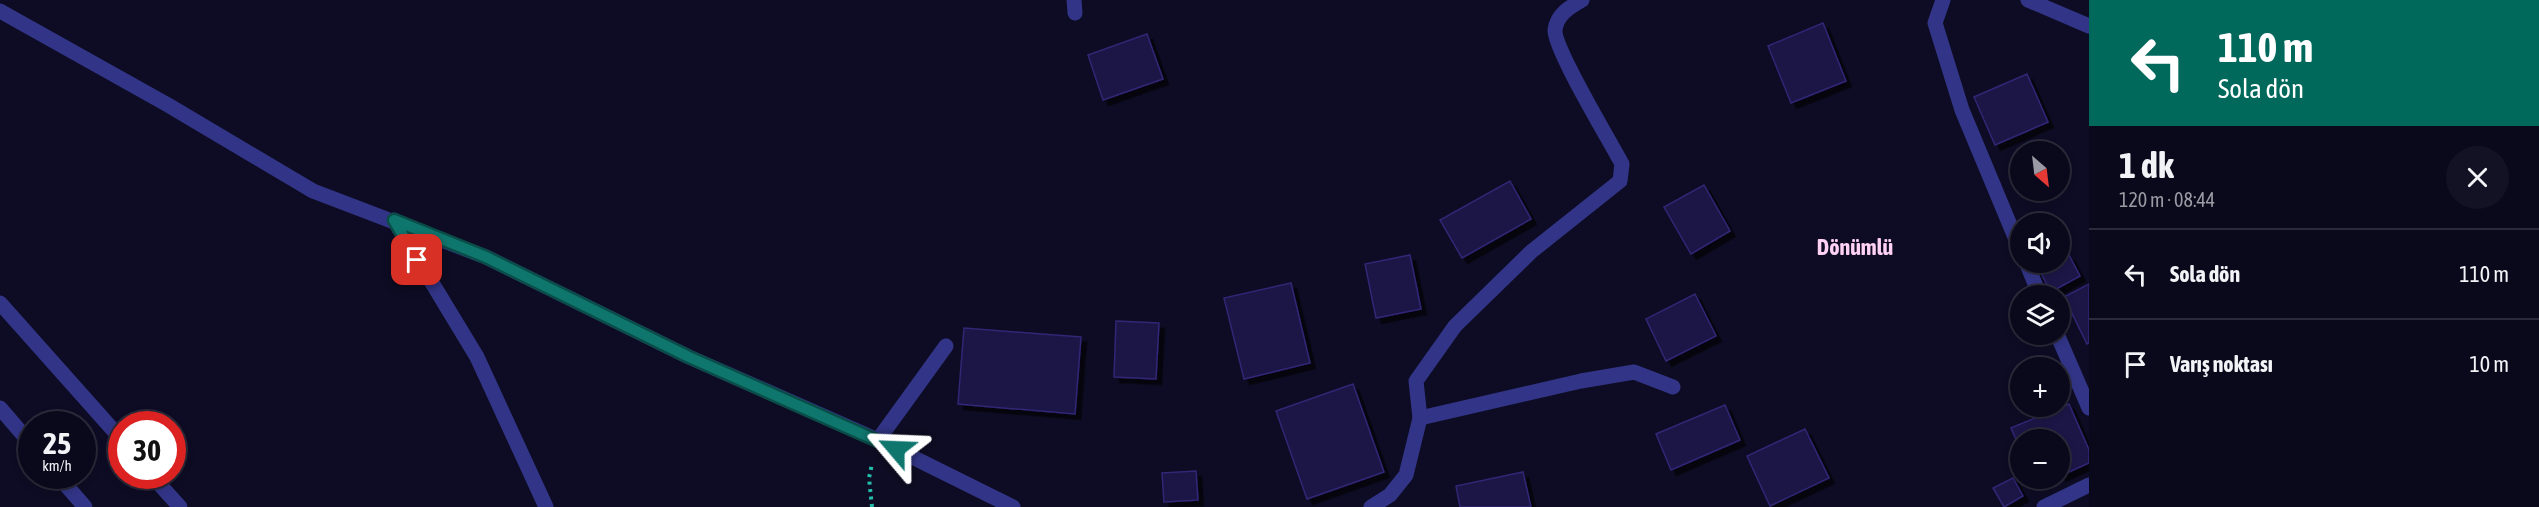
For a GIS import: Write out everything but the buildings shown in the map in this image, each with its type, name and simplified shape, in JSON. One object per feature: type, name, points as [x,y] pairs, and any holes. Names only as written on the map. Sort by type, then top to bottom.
[{"type":"street","points":[[1371,507],[1390,495],[1406,476],[1420,418],[1416,381],[1455,326],[1532,251],[1620,181],[1622,164],[1562,55],[1555,30],[1564,10],[1582,0]]},
{"type":"street","points":[[1943,0],[1935,23],[1962,110],[2010,225]]},
{"type":"street","points":[[2028,0],[2089,26]]},
{"type":"street","points":[[0,11],[168,105],[313,191],[486,257],[689,357],[878,440],[1013,507]]},
{"type":"street","points":[[394,220],[477,357],[546,507]]},
{"type":"street","points":[[0,303],[108,425]]},
{"type":"street","points":[[2062,345],[2089,408]]},
{"type":"street","points":[[878,440],[946,346]]},
{"type":"street","points":[[1420,418],[1581,381],[1634,372],[1673,387]]},
{"type":"street","points":[[0,408],[18,429]]},
{"type":"street","points":[[2044,507],[2089,485]]},
{"type":"street","points":[[69,489],[85,507]]},
{"type":"street","points":[[164,489],[180,507]]},
{"type":"path","points":[[872,507],[869,478],[878,440]]},
{"type":"district","name":"Dönümlü","points":[[1855,247]]},
{"type":"route","points":[[417,260],[394,220],[486,257],[689,357],[896,449]]}]
